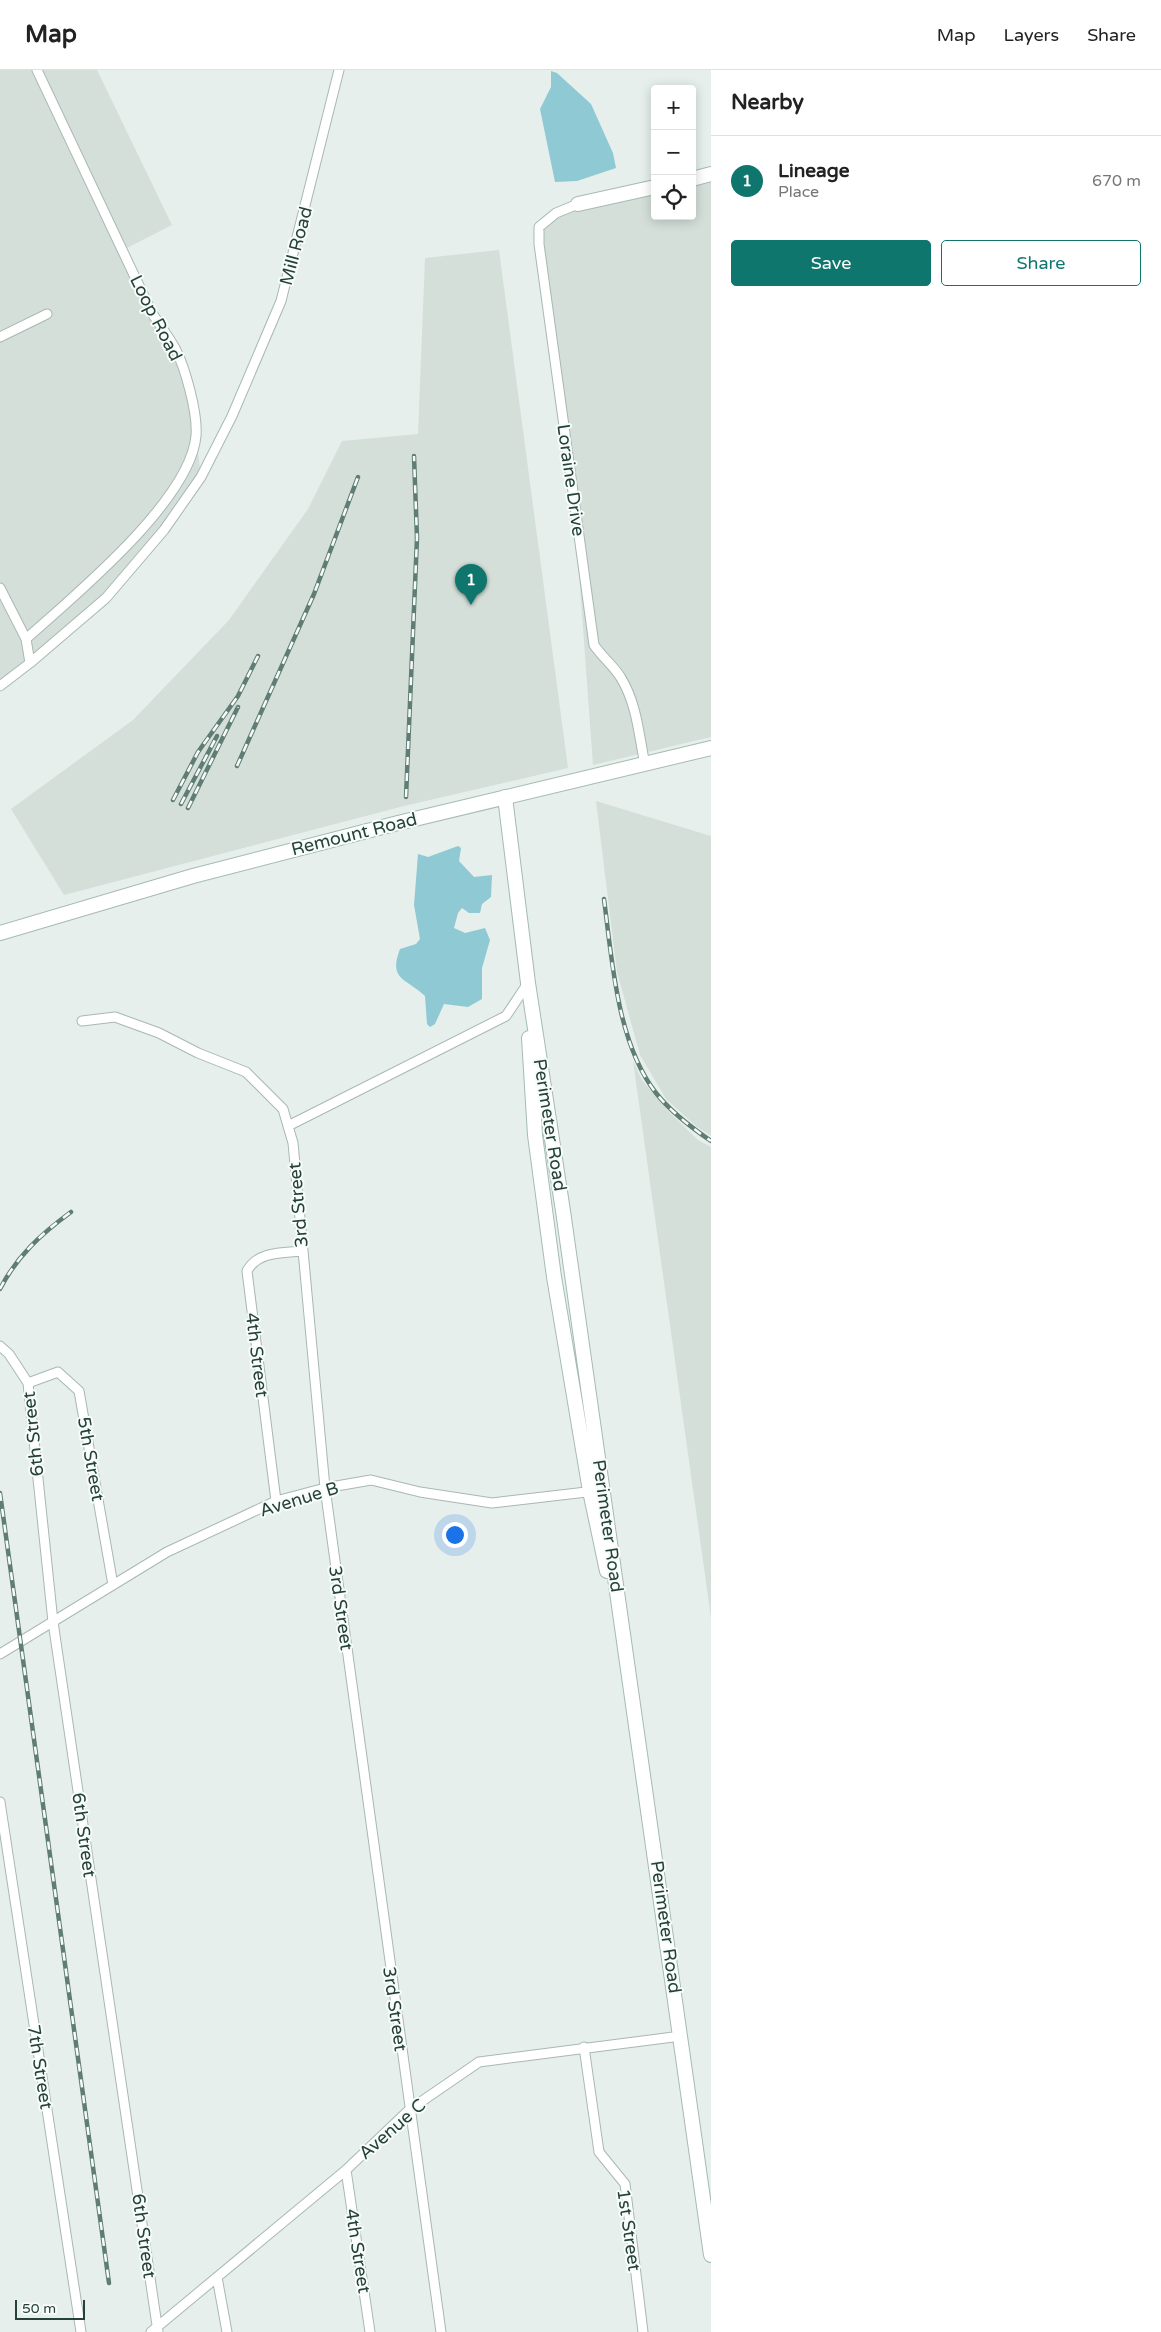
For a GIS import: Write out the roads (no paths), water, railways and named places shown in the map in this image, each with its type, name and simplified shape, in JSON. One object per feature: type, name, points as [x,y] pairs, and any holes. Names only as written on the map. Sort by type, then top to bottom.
[{"type":"street","name":"Loop Road","points":[[26,639],[109,563],[171,494],[188,462],[196,436],[192,402],[175,349],[152,313],[37,70]]},
{"type":"street","name":"Mill Road","points":[[30,663],[106,598],[164,530],[201,477],[232,416],[281,301],[339,70]]},
{"type":"street","points":[[696,178],[711,174]]},
{"type":"street","points":[[578,204],[651,188]]},
{"type":"street","name":"Loraine Drive","points":[[578,204],[556,213],[538,227],[539,244],[594,645],[602,658],[620,676],[631,697],[645,765]]},
{"type":"street","points":[[0,337],[47,314]]},
{"type":"street","points":[[0,588],[26,639],[30,663],[0,686]]},
{"type":"street","name":"Remount Road","points":[[0,932],[201,874],[505,797],[711,748]]},
{"type":"street","name":"Perimeter Road","points":[[505,797],[529,989],[563,1211],[604,1563],[620,1612],[711,2255]]},
{"type":"street","points":[[288,1126],[506,1016],[529,989]]},
{"type":"street","points":[[529,989],[531,1088],[558,1310],[596,1490]]},
{"type":"street","name":"3rd Street","points":[[82,1021],[115,1017],[159,1033],[198,1053],[246,1072],[283,1109],[293,1143],[325,1488],[441,2332]]},
{"type":"street","points":[[546,1215],[563,1211]]},
{"type":"street","name":"4th Street","points":[[276,1501],[247,1271],[252,1261],[269,1254],[302,1251]]},
{"type":"street","name":"6th Street","points":[[0,1346],[9,1354],[28,1383],[53,1622],[156,2330]]},
{"type":"street","name":"5th Street","points":[[28,1383],[58,1372],[79,1391],[113,1585]]},
{"type":"street","name":"Avenue B","points":[[0,1654],[166,1552],[276,1501],[325,1488],[371,1480],[420,1492],[492,1503],[596,1490]]},
{"type":"street","name":"7th Street","points":[[0,1802],[81,2332]]},
{"type":"street","name":"Avenue C","points":[[156,2330],[346,2170],[409,2110],[479,2062],[681,2036]]},
{"type":"street","name":"1st Street","points":[[584,2047],[599,2152],[625,2184],[643,2332]]},
{"type":"street","name":"4th Street","points":[[346,2170],[370,2332]]},
{"type":"street","points":[[217,2277],[227,2332]]},
{"type":"water","points":[[551,71],[557,73],[591,104],[613,153],[616,168],[577,181],[555,182],[540,109],[551,87]]},
{"type":"water","points":[[458,846],[461,848],[459,861],[474,877],[492,875],[491,897],[482,904],[480,913],[469,913],[462,908],[458,913],[454,928],[465,933],[485,928],[490,940],[482,968],[482,999],[468,1007],[444,1004],[435,1024],[430,1027],[427,1024],[425,996],[401,977],[396,967],[397,959],[400,949],[416,944],[420,939],[414,905],[418,854],[428,857]]},
{"type":"railway","points":[[406,797],[417,538],[414,456]]},
{"type":"railway","points":[[237,766],[314,594],[358,477]]},
{"type":"railway","points":[[173,800],[198,752],[238,696],[258,656]]},
{"type":"railway","points":[[188,808],[238,707]]},
{"type":"railway","points":[[181,804],[217,736]]},
{"type":"railway","points":[[604,899],[618,1000],[633,1050],[643,1073],[662,1100],[696,1131],[711,1141]]},
{"type":"railway","points":[[0,1289],[14,1266],[31,1246],[71,1212]]},
{"type":"railway","points":[[0,1493],[109,2283]]},
{"type":"place","name":"Lineage","points":[[471,605]]}]
